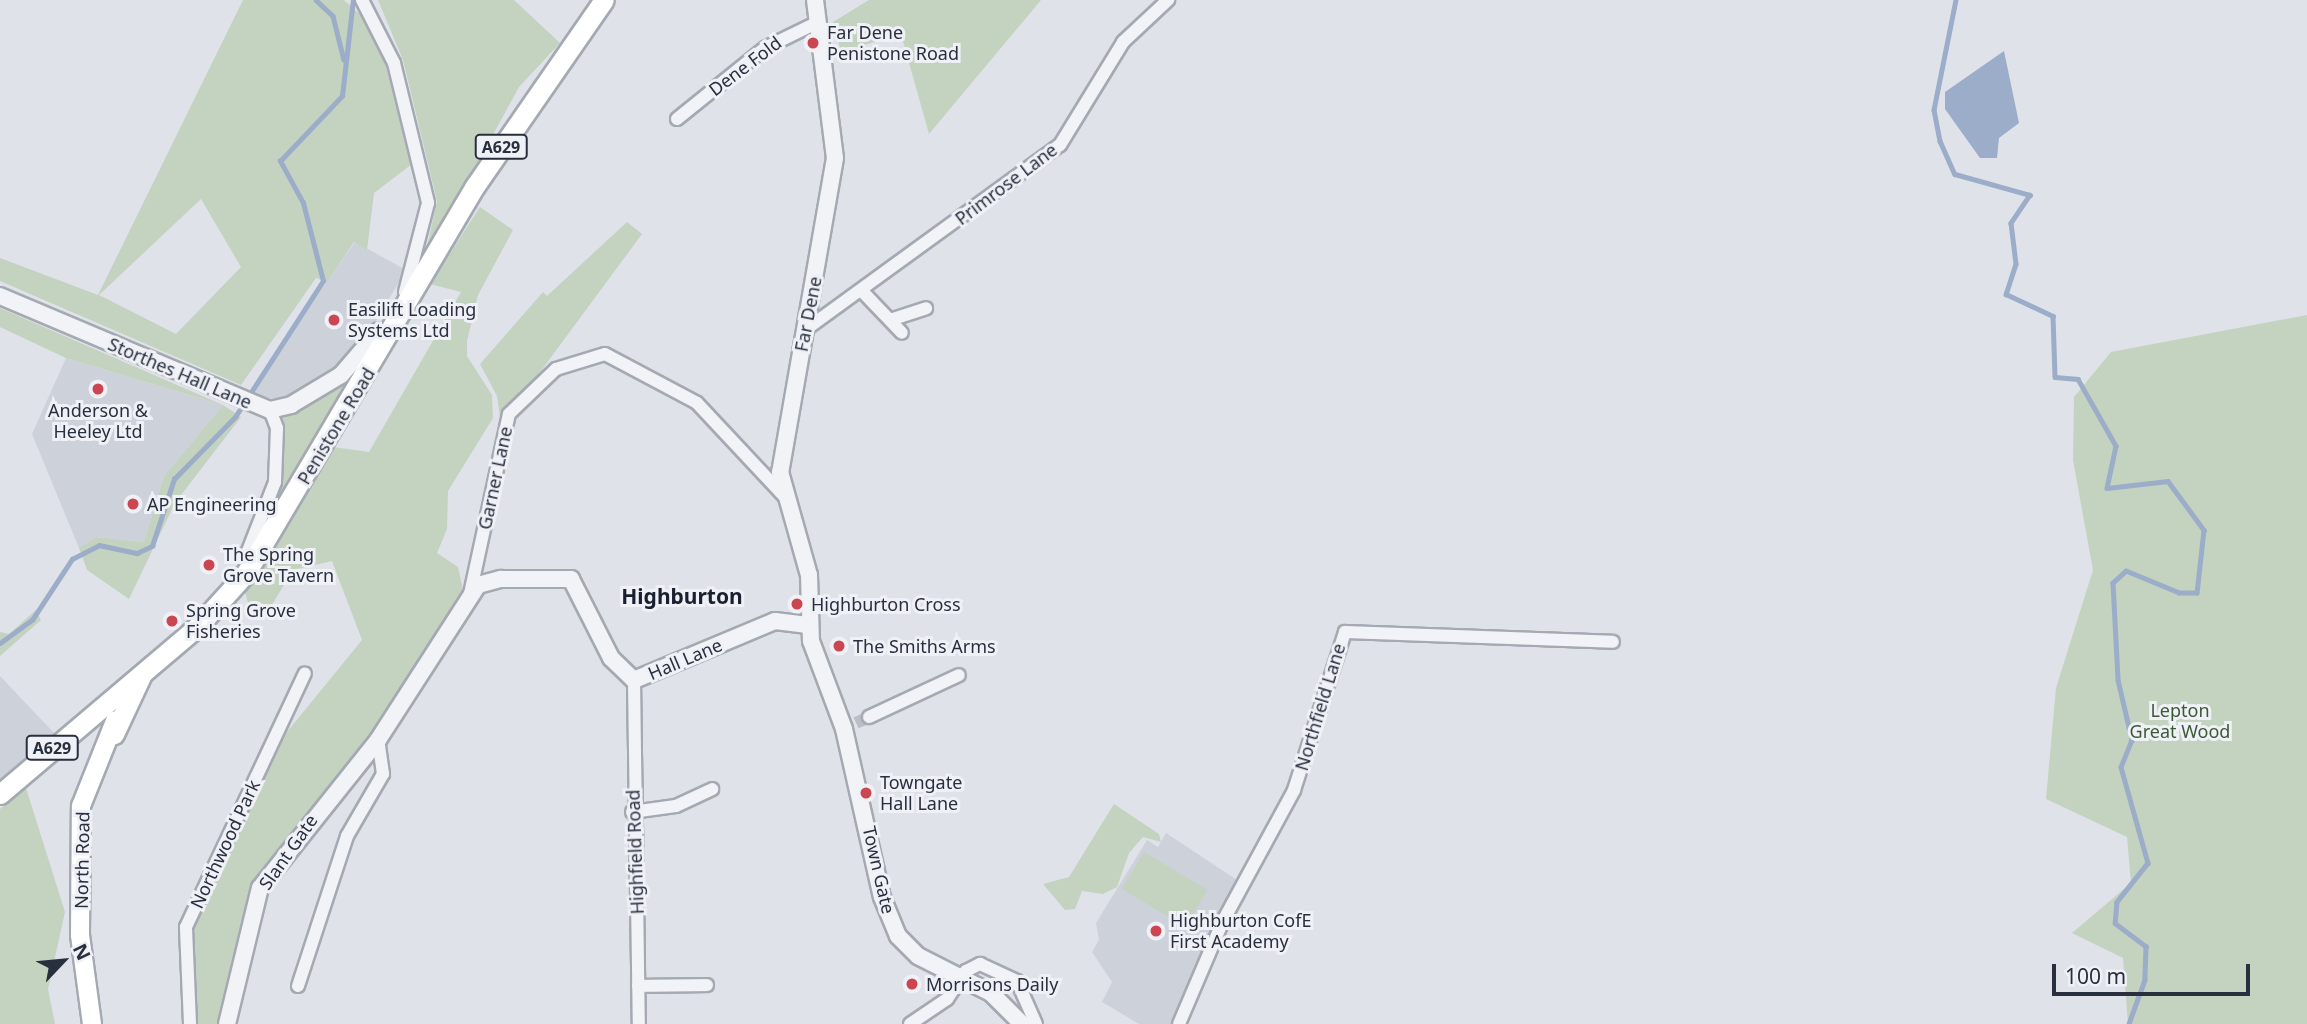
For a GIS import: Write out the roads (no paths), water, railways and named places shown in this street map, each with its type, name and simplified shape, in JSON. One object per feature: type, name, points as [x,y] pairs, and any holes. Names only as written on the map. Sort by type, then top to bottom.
[{"type":"highway","name":"Penistone Road","points":[[0,794],[197,627],[250,566],[411,303],[475,186],[604,0]]},
{"type":"highway","points":[[114,734],[143,673]]},
{"type":"main road","points":[[106,705],[114,734]]},
{"type":"main road","name":"North Road","points":[[92,1024],[80,935],[82,806],[114,734]]},
{"type":"street","name":"Far Dene","points":[[810,625],[809,575],[783,495],[782,444],[835,158],[815,0]]},
{"type":"street","name":"Primrose Lane","points":[[805,330],[1060,145],[1123,42],[1168,0]]},
{"type":"street","points":[[364,2],[394,63],[428,203],[404,290],[411,303]]},
{"type":"street","name":"Dene Fold","points":[[677,119],[765,48],[818,22]]},
{"type":"street","points":[[860,290],[902,333]]},
{"type":"street","name":"Storthes Hall Lane","points":[[0,296],[265,408],[291,405],[352,367],[394,308],[411,303]]},
{"type":"street","points":[[890,320],[926,308]]},
{"type":"street","name":"Garner Lane","points":[[470,594],[509,414],[556,369],[605,354],[697,403],[783,495]]},
{"type":"street","points":[[250,566],[248,551],[275,482],[277,428],[265,408]]},
{"type":"street","name":"Hall Lane","points":[[470,594],[493,579],[571,579],[611,658],[634,680],[775,621],[810,625]]},
{"type":"street","name":"Slant Gate","points":[[227,1024],[260,888],[377,740],[470,594]]},
{"type":"street","name":"Town Gate","points":[[810,625],[816,659],[850,726],[891,923],[918,956],[962,977],[1002,1002],[1022,1024]]},
{"type":"street","name":"Northfield Lane","points":[[1179,1024],[1223,921],[1294,790],[1345,632],[1613,642]]},
{"type":"street","name":"Northwood Park","points":[[190,1024],[186,927],[305,673]]},
{"type":"street","points":[[869,717],[959,675]]},
{"type":"street","name":"Highfield Road","points":[[634,680],[632,812],[639,1024]]},
{"type":"street","points":[[298,986],[347,836],[383,774],[377,740]]},
{"type":"street","points":[[632,812],[676,806],[712,789]]},
{"type":"street","points":[[910,1024],[947,999],[962,977],[979,964],[1004,971],[1025,990],[1036,1024]]},
{"type":"street","points":[[638,986],[707,985]]},
{"type":"water","points":[[2004,51],[2019,123],[1999,138],[1997,158],[1980,158],[1945,109],[1945,92]]},
{"type":"waterway","points":[[316,0],[333,16],[344,60]]},
{"type":"waterway","points":[[0,643],[32,620],[72,559],[99,545],[137,553],[152,546],[174,479],[235,417],[323,281],[303,203],[280,161],[342,96],[353,0]]},
{"type":"waterway","points":[[1956,0],[1934,110],[1940,141],[1955,174],[2030,195],[2011,223],[2016,264],[2006,294],[2053,316],[2055,377],[2078,379],[2116,446],[2107,488],[2168,481],[2204,530],[2197,593],[2179,593],[2126,571],[2113,583],[2118,680],[2132,740],[2121,767],[2148,863],[2117,902],[2115,923],[2146,946],[2145,980],[2129,1024]]},
{"type":"tunnel","points":[[856,723],[869,717]]},
{"type":"place","name":"Far Dene Penistone Road","points":[[813,43]]},
{"type":"place","name":"Easilift Loading Systems Ltd","points":[[334,320]]},
{"type":"place","name":"Anderson & Heeley Ltd","points":[[98,389]]},
{"type":"place","name":"AP Engineering","points":[[133,504]]},
{"type":"place","name":"The Spring Grove Tavern","points":[[209,565]]},
{"type":"place","name":"Highburton Cross","points":[[797,604]]},
{"type":"place","name":"Spring Grove Fisheries","points":[[172,621]]},
{"type":"place","name":"The Smiths Arms","points":[[839,646]]},
{"type":"place","name":"Towngate Hall Lane","points":[[866,793]]},
{"type":"place","name":"Highburton CofE First Academy","points":[[1156,931]]},
{"type":"place","name":"Morrisons Daily","points":[[912,984]]},
{"type":"district","name":"Highburton","points":[[682,596]]},
{"type":"park label","name":"Lepton Great Wood","points":[[2180,721]]}]
